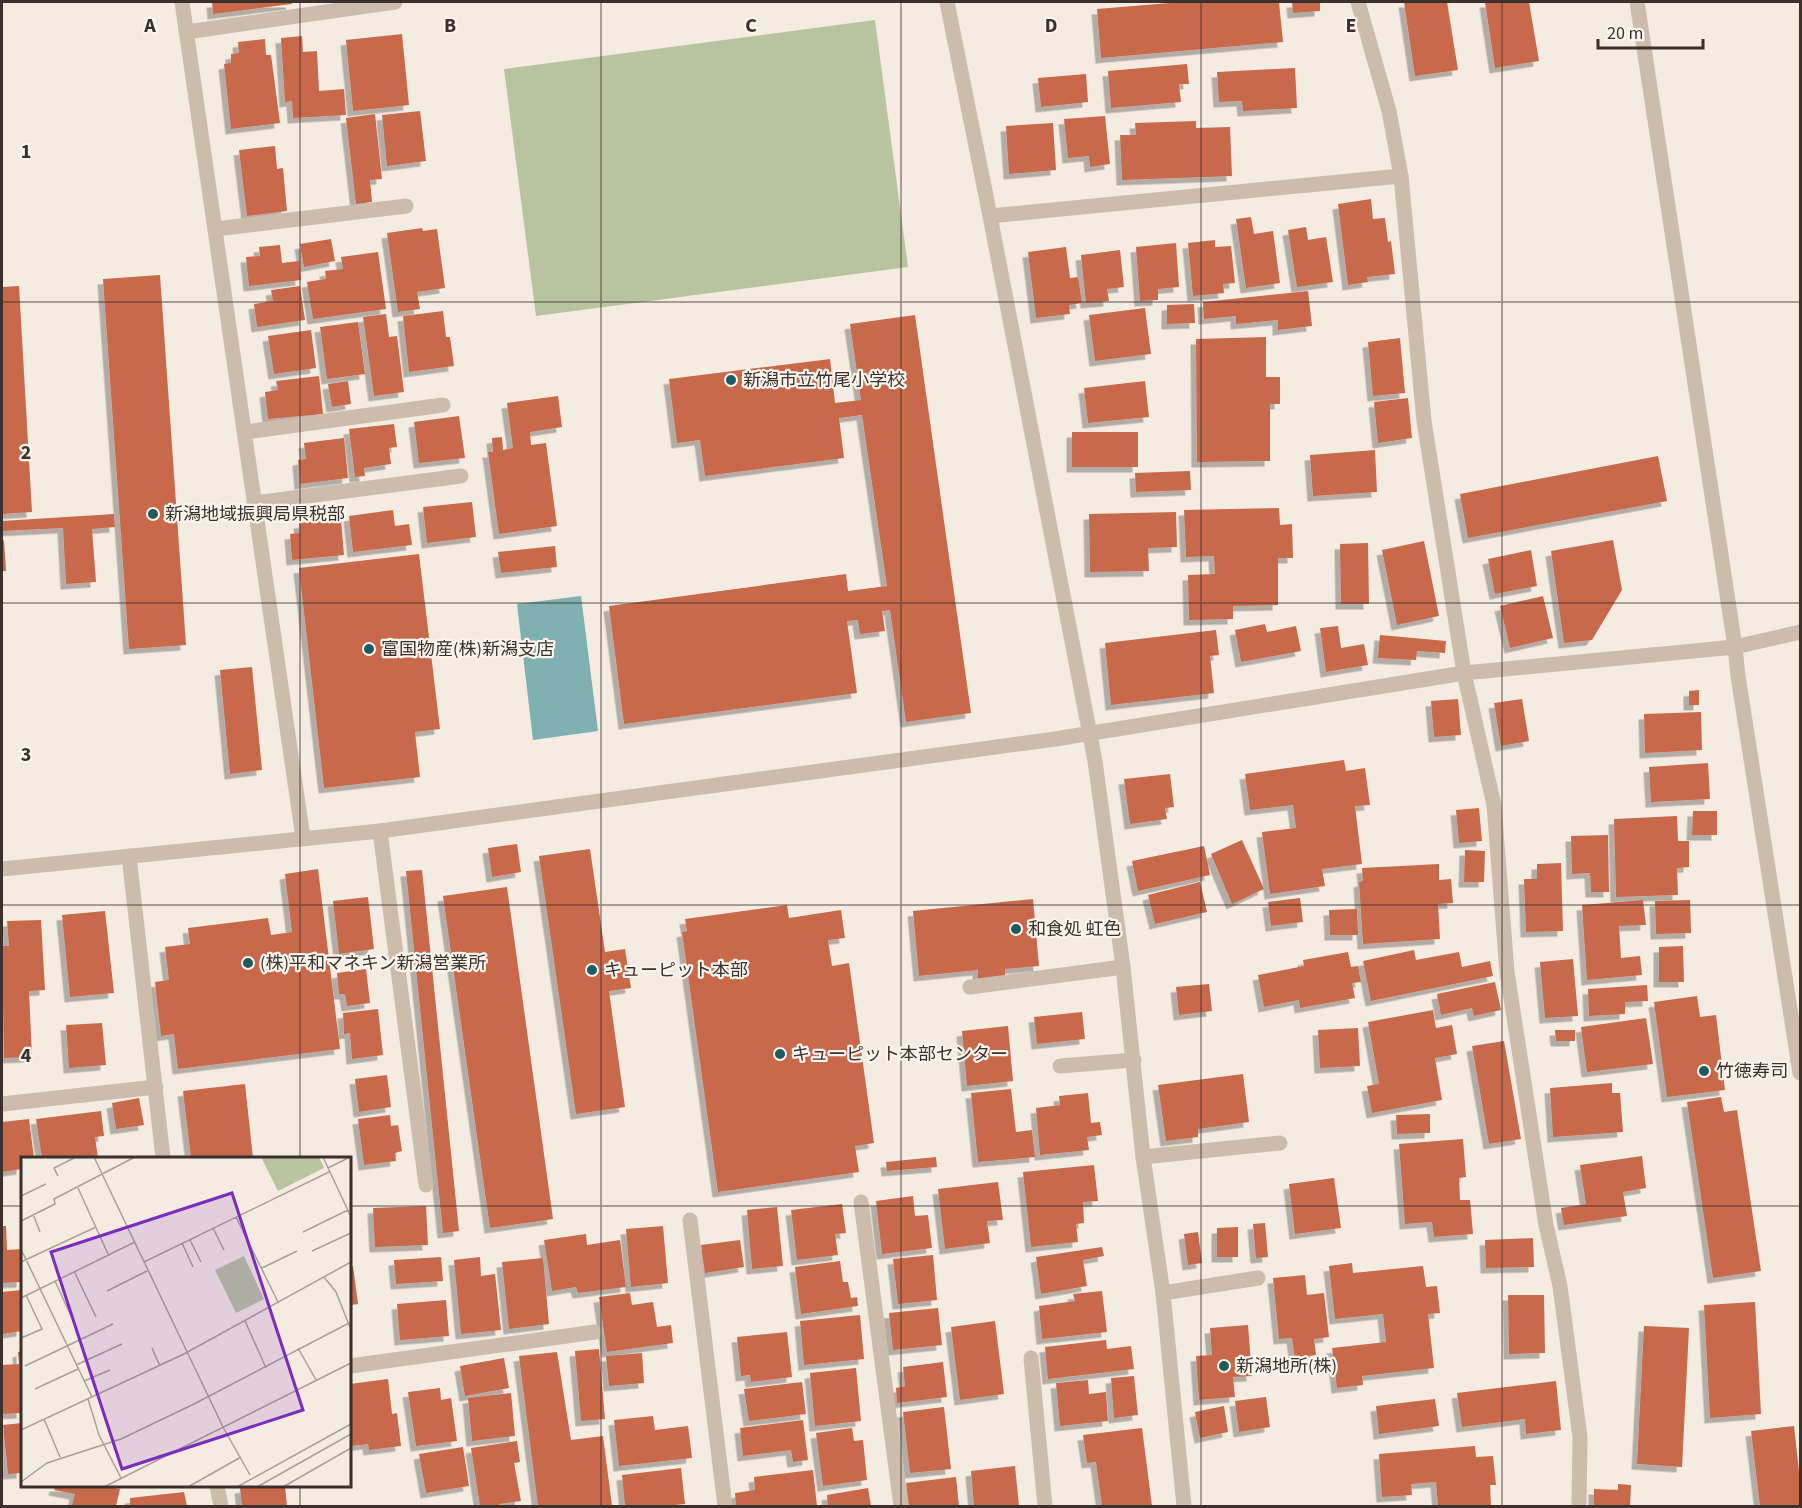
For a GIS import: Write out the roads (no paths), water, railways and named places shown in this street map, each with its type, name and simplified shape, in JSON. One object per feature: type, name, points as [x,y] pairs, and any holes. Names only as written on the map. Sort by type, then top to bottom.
[{"type":"street","points":[[182,2],[303,838]]},
{"type":"street","points":[[186,32],[395,2]]},
{"type":"street","points":[[947,2],[1090,732],[1123,967],[1143,1157],[1163,1293],[1184,1506]]},
{"type":"street","points":[[1358,2],[1389,111],[1401,177],[1424,421],[1464,673],[1494,805],[1507,972],[1546,1225],[1560,1286],[1580,1437],[1579,1506]]},
{"type":"street","points":[[1637,2],[1800,1073]]},
{"type":"street","points":[[990,216],[1401,177]]},
{"type":"street","points":[[216,229],[406,206]]},
{"type":"street","points":[[246,432],[443,405]]},
{"type":"street","points":[[254,503],[461,476]]},
{"type":"street","points":[[2,869],[380,831],[1090,732],[1464,673],[1735,647],[1800,632]]},
{"type":"street","points":[[380,831],[426,1185]]},
{"type":"street","points":[[129,856],[163,1157]]},
{"type":"street","points":[[970,987],[1123,967]]},
{"type":"street","points":[[1060,1066],[1134,1060]]},
{"type":"street","points":[[2,1104],[156,1086]]},
{"type":"street","points":[[1143,1157],[1280,1143]]},
{"type":"street","points":[[861,1202],[901,1506]]},
{"type":"street","points":[[690,1221],[725,1506]]},
{"type":"street","points":[[1163,1293],[1258,1278]]},
{"type":"street","points":[[351,1366],[595,1332]]},
{"type":"street","points":[[1031,1358],[1045,1506]]},
{"type":"street","points":[[217,1487],[220,1506]]},
{"type":"water","points":[[581,596],[598,731],[533,740],[517,604]]},
{"type":"place","name":"新潟市立竹尾小学校","points":[[731,380]]},
{"type":"place","name":"新潟地域振興局県税部","points":[[153,514]]},
{"type":"place","name":"富国物産(株)新潟支店","points":[[369,649]]},
{"type":"place","name":"和食処 虹色","points":[[1016,929]]},
{"type":"place","name":"(株)平和マネキン新潟営業所","points":[[248,963]]},
{"type":"place","name":"キューピット本部","points":[[592,970]]},
{"type":"place","name":"キューピット本部センター","points":[[780,1054]]},
{"type":"place","name":"竹徳寿司","points":[[1704,1071]]},
{"type":"place","name":"新潟地所(株)","points":[[1224,1366]]}]
